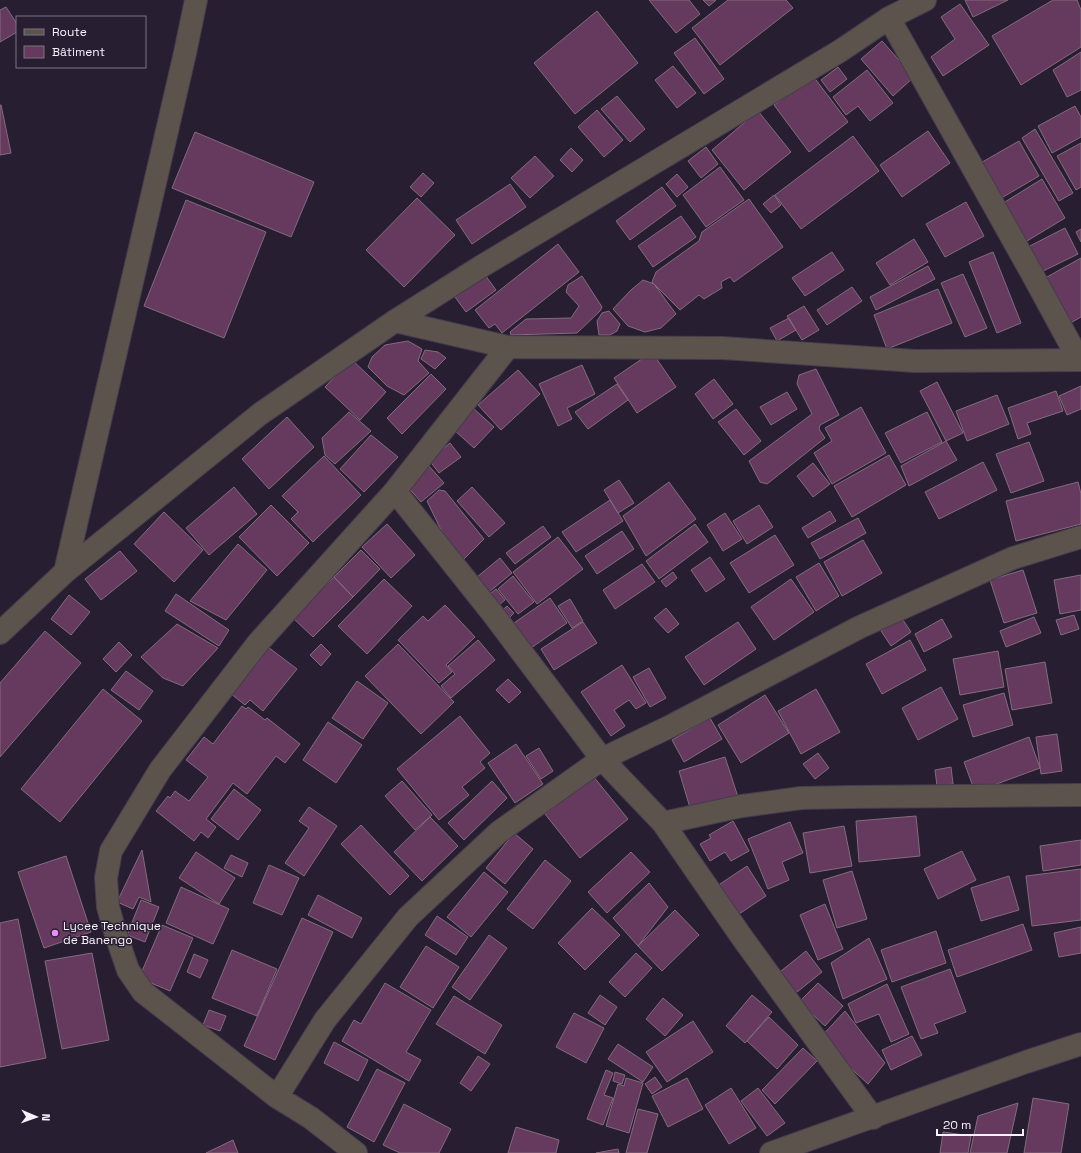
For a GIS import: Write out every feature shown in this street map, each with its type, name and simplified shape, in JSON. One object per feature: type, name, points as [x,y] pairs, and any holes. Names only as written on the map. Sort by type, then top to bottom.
[{"type":"street","points":[[65,572],[196,0]]},
{"type":"street","points":[[0,633],[65,572],[260,414],[395,321],[489,262],[840,51],[889,18],[925,0]]},
{"type":"street","points":[[395,321],[508,347],[722,348],[915,361],[1080,360],[889,18]]},
{"type":"street","points":[[356,1153],[311,1118],[277,1097],[143,992],[128,970],[108,906],[106,878],[111,851],[160,770],[258,643],[395,491],[508,347]]},
{"type":"street","points":[[395,491],[492,614],[602,759],[663,823],[741,936],[873,1118]]},
{"type":"street","points":[[277,1097],[325,1020],[408,917],[499,832],[602,759],[671,726],[860,627],[1013,558],[1081,537]]},
{"type":"street","points":[[663,823],[742,806],[801,798],[859,796],[1081,795]]},
{"type":"street","points":[[771,1153],[873,1118],[1026,1062],[1081,1044]]},
{"type":"building","points":[[649,0],[689,0],[700,14],[676,33]]},
{"type":"building","points":[[703,0],[716,0],[709,6]]},
{"type":"building","points":[[728,0],[786,0],[793,8],[720,65],[692,28]]},
{"type":"building","points":[[965,0],[1008,0],[973,17]]},
{"type":"building","points":[[1053,0],[1077,0],[1081,10],[1081,47],[1021,85],[992,36]]},
{"type":"building","points":[[960,4],[989,45],[943,76],[931,57],[955,39],[941,17]]},
{"type":"building","points":[[6,7],[16,22],[16,33],[0,42],[0,10]]},
{"type":"building","points":[[597,11],[638,63],[575,114],[534,63]]},
{"type":"building","points":[[695,38],[724,79],[704,94],[674,53]]},
{"type":"building","points":[[882,41],[914,77],[893,96],[861,59]]},
{"type":"building","points":[[1081,52],[1081,90],[1067,97],[1053,70]]},
{"type":"building","points":[[673,66],[696,93],[677,108],[655,80]]},
{"type":"building","points":[[838,67],[847,79],[830,92],[821,80]]},
{"type":"building","points":[[867,70],[893,103],[870,121],[858,106],[846,115],[833,97]]},
{"type":"building","points":[[813,76],[848,122],[809,152],[774,105]]},
{"type":"building","points":[[617,96],[645,129],[630,142],[601,109]]},
{"type":"building","points":[[0,105],[11,153],[0,155]]},
{"type":"building","points":[[1075,106],[1081,117],[1081,137],[1052,153],[1038,126]]},
{"type":"building","points":[[597,110],[623,140],[604,157],[578,127]]},
{"type":"building","points":[[758,111],[791,152],[744,190],[712,150]]},
{"type":"building","points":[[1035,129],[1073,193],[1059,201],[1022,138]]},
{"type":"building","points":[[928,131],[950,163],[902,197],[880,165]]},
{"type":"building","points":[[195,132],[314,182],[291,237],[172,188]]},
{"type":"building","points":[[853,136],[879,171],[801,229],[775,195]]},
{"type":"building","points":[[1019,141],[1039,176],[998,200],[977,165]]},
{"type":"building","points":[[1081,143],[1081,187],[1076,190],[1057,156]]},
{"type":"building","points":[[706,147],[718,164],[701,178],[688,161]]},
{"type":"building","points":[[571,148],[583,160],[572,172],[560,160]]},
{"type":"building","points":[[535,156],[554,176],[530,198],[511,178]]},
{"type":"building","points":[[720,167],[744,200],[706,227],[683,195]]},
{"type":"building","points":[[423,173],[434,183],[421,197],[410,187]]},
{"type":"building","points":[[677,174],[688,187],[677,197],[666,184]]},
{"type":"building","points":[[1042,179],[1065,218],[1022,244],[1000,205]]},
{"type":"building","points":[[510,184],[526,207],[472,244],[456,220]]},
{"type":"building","points":[[662,187],[676,206],[630,240],[616,221]]},
{"type":"building","points":[[774,195],[781,205],[771,213],[763,204]]},
{"type":"building","points":[[417,198],[455,235],[404,287],[366,250]]},
{"type":"building","points":[[749,199],[783,247],[734,282],[730,277],[721,282],[722,288],[704,299],[699,295],[680,310],[652,282],[656,272],[699,241],[702,232]]},
{"type":"building","points":[[186,200],[266,232],[224,338],[144,306]]},
{"type":"building","points":[[966,202],[984,236],[945,257],[926,224]]},
{"type":"building","points":[[681,216],[696,237],[653,267],[638,246]]},
{"type":"building","points":[[1065,228],[1078,254],[1035,275],[1022,250]]},
{"type":"building","points":[[1081,229],[1081,242],[1076,232]]},
{"type":"building","points":[[914,239],[928,262],[890,285],[876,263]]},
{"type":"building","points":[[558,244],[579,272],[502,333],[495,324],[489,328],[475,310]]},
{"type":"building","points":[[832,252],[844,270],[805,296],[792,278]]},
{"type":"building","points":[[993,252],[1021,323],[997,333],[969,262]]},
{"type":"building","points":[[1081,258],[1081,317],[1063,327],[1038,282]]},
{"type":"building","points":[[928,266],[935,279],[876,310],[870,297]]},
{"type":"building","points":[[963,274],[987,328],[965,337],[941,283]]},
{"type":"building","points":[[485,275],[496,290],[466,312],[455,297]]},
{"type":"building","points":[[582,276],[602,307],[600,311],[577,333],[511,335],[510,332],[526,319],[571,318],[579,306],[566,292],[568,285]]},
{"type":"building","points":[[643,280],[654,284],[676,314],[661,328],[645,332],[628,326],[613,309]]},
{"type":"building","points":[[852,287],[862,301],[827,325],[817,310]]},
{"type":"building","points":[[938,289],[952,323],[887,349],[874,315]]},
{"type":"building","points":[[804,306],[819,330],[802,340],[787,316]]},
{"type":"building","points":[[609,311],[620,324],[617,331],[610,335],[599,335],[597,321],[602,313]]},
{"type":"building","points":[[789,318],[796,330],[777,341],[770,328]]},
{"type":"building","points":[[408,341],[422,349],[418,361],[429,373],[404,395],[387,386],[368,367],[372,357],[385,345]]},
{"type":"building","points":[[425,350],[438,352],[446,358],[435,369],[421,359]]},
{"type":"building","points":[[652,352],[676,387],[637,413],[614,378]]},
{"type":"building","points":[[351,359],[386,392],[360,420],[325,387]]},
{"type":"building","points":[[582,365],[595,394],[567,408],[572,419],[558,426],[539,384]]},
{"type":"building","points":[[816,369],[839,415],[820,425],[819,429],[825,438],[767,484],[760,482],[749,461],[812,414],[797,384],[799,375]]},
{"type":"building","points":[[518,370],[540,394],[501,430],[478,405]]},
{"type":"building","points":[[431,374],[446,389],[402,434],[387,418]]},
{"type":"building","points":[[714,379],[733,404],[713,419],[695,394]]},
{"type":"building","points":[[937,382],[963,433],[946,441],[920,391]]},
{"type":"building","points":[[617,384],[628,400],[588,429],[575,412]]},
{"type":"building","points":[[1081,386],[1081,409],[1067,415],[1059,396]]},
{"type":"building","points":[[1056,391],[1063,411],[1027,423],[1031,434],[1018,439],[1008,408]]},
{"type":"building","points":[[787,392],[797,409],[771,425],[760,407]]},
{"type":"building","points":[[997,395],[1009,424],[967,441],[956,411]]},
{"type":"building","points":[[861,407],[886,453],[832,484],[814,453],[832,441],[825,428]]},
{"type":"building","points":[[473,408],[494,427],[474,448],[453,429]]},
{"type":"building","points":[[736,409],[761,441],[744,455],[718,422]]},
{"type":"building","points":[[349,412],[371,431],[335,464],[325,455],[322,438]]},
{"type":"building","points":[[927,412],[942,442],[901,463],[885,433]]},
{"type":"building","points":[[287,417],[314,447],[269,489],[242,459]]},
{"type":"building","points":[[371,435],[398,457],[364,492],[340,469]]},
{"type":"building","points":[[946,441],[957,460],[909,486],[901,466]]},
{"type":"building","points":[[1029,442],[1044,481],[1011,493],[996,454]]},
{"type":"building","points":[[450,443],[461,457],[439,473],[429,460]]},
{"type":"building","points":[[889,455],[906,485],[852,517],[834,486]]},
{"type":"building","points":[[324,456],[361,495],[313,542],[291,519],[298,512],[282,496]]},
{"type":"building","points":[[983,462],[997,490],[939,519],[925,492]]},
{"type":"building","points":[[813,463],[830,484],[813,497],[797,476]]},
{"type":"building","points":[[429,466],[444,483],[421,502],[406,485]]},
{"type":"building","points":[[619,480],[634,503],[618,513],[604,490]]},
{"type":"building","points":[[669,482],[696,519],[646,556],[623,516]]},
{"type":"building","points":[[1078,482],[1081,494],[1081,524],[1016,541],[1006,501]]},
{"type":"building","points":[[234,487],[257,514],[209,555],[186,528]]},
{"type":"building","points":[[472,487],[505,523],[489,537],[457,501]]},
{"type":"building","points":[[439,490],[445,491],[484,539],[460,563],[440,543],[442,532],[427,501]]},
{"type":"building","points":[[610,500],[623,521],[576,552],[562,532]]},
{"type":"building","points":[[271,505],[309,543],[277,576],[239,537]]},
{"type":"building","points":[[759,505],[773,527],[747,544],[733,521]]},
{"type":"building","points":[[830,511],[836,521],[808,538],[802,528]]},
{"type":"building","points":[[164,512],[203,550],[174,582],[134,544]]},
{"type":"building","points":[[725,513],[742,539],[723,551],[707,525]]},
{"type":"building","points":[[858,518],[866,533],[820,559],[811,543]]},
{"type":"building","points":[[387,524],[415,555],[391,578],[362,547]]},
{"type":"building","points":[[695,524],[708,542],[659,579],[646,561]]},
{"type":"building","points":[[543,526],[551,537],[515,564],[506,553]]},
{"type":"building","points":[[622,531],[634,549],[597,574],[585,556]]},
{"type":"building","points":[[775,535],[794,565],[749,593],[730,563]]},
{"type":"building","points":[[558,537],[583,569],[537,604],[513,572]]},
{"type":"building","points":[[863,540],[882,573],[842,596],[824,562]]},
{"type":"building","points":[[238,544],[267,570],[226,620],[190,601]]},
{"type":"building","points":[[361,550],[380,569],[353,597],[334,577]]},
{"type":"building","points":[[120,551],[137,571],[101,600],[85,579]]},
{"type":"building","points":[[710,557],[725,579],[706,592],[691,570]]},
{"type":"building","points":[[500,558],[512,573],[483,597],[471,582]]},
{"type":"building","points":[[819,563],[839,596],[816,611],[796,577]]},
{"type":"building","points":[[642,564],[655,582],[615,609],[603,590]]},
{"type":"building","points":[[1023,570],[1037,613],[1004,623],[990,580]]},
{"type":"building","points":[[673,572],[677,578],[666,587],[661,581]]},
{"type":"building","points":[[1081,575],[1081,610],[1060,614],[1054,580]]},
{"type":"building","points":[[513,576],[534,602],[518,614],[498,589]]},
{"type":"building","points":[[334,577],[353,597],[313,637],[293,618]]},
{"type":"building","points":[[384,579],[412,606],[367,654],[338,626]]},
{"type":"building","points":[[791,579],[814,612],[774,640],[751,607]]},
{"type":"building","points":[[496,589],[505,600],[495,608],[486,597]]},
{"type":"building","points":[[176,594],[229,630],[219,646],[165,611]]},
{"type":"building","points":[[69,595],[90,612],[71,635],[51,619]]},
{"type":"building","points":[[550,598],[567,623],[531,648],[514,623]]},
{"type":"building","points":[[570,599],[583,621],[572,628],[558,606]]},
{"type":"building","points":[[445,605],[475,637],[446,665],[452,672],[439,683],[398,640],[423,616],[428,621]]},
{"type":"building","points":[[507,606],[514,613],[506,621],[499,613]]},
{"type":"building","points":[[666,608],[679,624],[668,633],[654,618]]},
{"type":"building","points":[[1074,615],[1079,629],[1061,635],[1056,620]]},
{"type":"building","points":[[901,617],[911,632],[891,646],[881,631]]},
{"type":"building","points":[[1034,617],[1041,633],[1006,647],[1000,631]]},
{"type":"building","points":[[942,619],[952,637],[924,652],[915,634]]},
{"type":"building","points":[[583,622],[597,643],[554,670],[541,649]]},
{"type":"building","points":[[738,622],[756,649],[704,685],[685,657]]},
{"type":"building","points":[[177,624],[218,648],[183,686],[163,678],[141,657]]},
{"type":"building","points":[[45,631],[81,663],[0,757],[0,683]]},
{"type":"building","points":[[478,640],[495,660],[451,698],[441,686],[455,674],[448,666]]},
{"type":"building","points":[[910,640],[926,670],[882,694],[866,664]]},
{"type":"building","points":[[119,642],[132,655],[116,672],[103,659]]},
{"type":"building","points":[[321,644],[331,654],[321,666],[310,655]]},
{"type":"building","points":[[398,644],[454,702],[421,734],[365,676]]},
{"type":"building","points":[[268,647],[297,669],[263,711],[250,700],[245,705],[230,693]]},
{"type":"building","points":[[998,651],[1004,687],[960,695],[953,659]]},
{"type":"building","points":[[1045,662],[1052,703],[1012,710],[1005,669]]},
{"type":"building","points":[[622,665],[646,703],[636,709],[629,700],[614,710],[625,726],[611,736],[581,692]]},
{"type":"building","points":[[649,668],[666,698],[650,707],[633,677]]},
{"type":"building","points":[[126,671],[153,691],[139,710],[111,690]]},
{"type":"building","points":[[508,679],[521,692],[509,703],[496,690]]},
{"type":"building","points":[[357,681],[388,703],[363,739],[332,718]]},
{"type":"building","points":[[941,687],[958,719],[918,740],[902,708]]},
{"type":"building","points":[[103,689],[142,721],[60,822],[21,789]]},
{"type":"building","points":[[816,689],[840,732],[801,754],[778,711]]},
{"type":"building","points":[[1004,693],[1013,725],[973,737],[963,705]]},
{"type":"building","points":[[765,695],[789,733],[741,763],[718,725]]},
{"type":"building","points":[[242,706],[246,709],[248,707],[265,720],[267,718],[300,744],[285,763],[276,756],[247,794],[233,783],[206,819],[216,827],[208,838],[201,832],[194,841],[156,811],[168,796],[170,798],[175,791],[189,801],[208,777],[186,760],[204,737],[213,744]]},
{"type":"building","points":[[460,716],[490,753],[480,762],[485,768],[462,787],[469,795],[439,820],[397,769]]},
{"type":"building","points":[[710,718],[722,739],[684,762],[672,740]]},
{"type":"building","points":[[328,722],[362,745],[336,783],[303,760]]},
{"type":"building","points":[[1057,734],[1062,771],[1041,774],[1036,737]]},
{"type":"building","points":[[1029,737],[1040,768],[975,792],[964,762]]},
{"type":"building","points":[[516,744],[543,784],[515,803],[488,763]]},
{"type":"building","points":[[539,748],[553,771],[541,779],[526,756]]},
{"type":"building","points":[[818,753],[829,768],[815,779],[803,764]]},
{"type":"building","points":[[725,757],[738,797],[691,811],[679,771]]},
{"type":"building","points":[[951,767],[953,784],[937,786],[935,770]]},
{"type":"building","points":[[593,776],[628,819],[580,858],[545,814]]},
{"type":"building","points":[[402,781],[432,815],[415,830],[385,796]]},
{"type":"building","points":[[492,781],[507,798],[464,840],[448,823]]},
{"type":"building","points":[[234,789],[261,810],[238,840],[211,819]]},
{"type":"building","points":[[309,807],[337,826],[304,876],[285,863],[309,828],[299,821]]},
{"type":"building","points":[[916,816],[920,856],[859,862],[856,821]]},
{"type":"building","points":[[430,817],[458,846],[422,881],[394,852]]},
{"type":"building","points":[[733,821],[749,851],[731,861],[725,852],[710,861],[700,844],[711,838],[709,835]]},
{"type":"building","points":[[790,822],[803,853],[782,862],[789,880],[768,889],[748,839]]},
{"type":"building","points":[[361,825],[409,876],[390,895],[341,844]]},
{"type":"building","points":[[844,826],[852,866],[810,873],[803,833]]},
{"type":"building","points":[[514,833],[533,849],[505,884],[486,868]]},
{"type":"building","points":[[1081,840],[1081,865],[1043,871],[1040,846]]},
{"type":"building","points":[[142,850],[151,902],[139,897],[133,909],[117,902]]},
{"type":"building","points":[[962,851],[976,880],[938,899],[924,869]]},
{"type":"building","points":[[196,852],[235,878],[219,904],[179,878]]},
{"type":"building","points":[[631,852],[650,872],[607,913],[588,892]]},
{"type":"building","points":[[231,855],[248,863],[242,877],[224,868]]},
{"type":"building","points":[[66,856],[91,932],[44,948],[18,872]]},
{"type":"building","points":[[545,860],[571,881],[533,929],[507,909]]},
{"type":"building","points":[[269,865],[299,878],[282,915],[253,903]]},
{"type":"building","points":[[747,866],[766,896],[733,918],[714,888]]},
{"type":"building","points":[[1081,869],[1081,920],[1032,926],[1026,876]]},
{"type":"building","points":[[852,871],[867,919],[837,928],[823,880]]},
{"type":"building","points":[[484,872],[508,892],[471,937],[447,917]]},
{"type":"building","points":[[1009,876],[1019,910],[981,921],[971,888]]},
{"type":"building","points":[[649,883],[668,907],[638,946],[613,918]]},
{"type":"building","points":[[181,887],[229,909],[213,944],[166,923]]},
{"type":"building","points":[[318,895],[362,918],[352,938],[308,915]]},
{"type":"building","points":[[141,900],[159,907],[145,942],[127,935]]},
{"type":"building","points":[[825,904],[843,949],[818,960],[800,915]]},
{"type":"building","points":[[592,908],[620,935],[585,970],[558,943]]},
{"type":"building","points":[[675,910],[699,935],[662,971],[638,946]]},
{"type":"building","points":[[437,916],[468,937],[456,955],[425,935]]},
{"type":"building","points":[[302,918],[333,932],[275,1060],[244,1046]]},
{"type":"building","points":[[18,919],[46,1058],[0,1067],[0,923]]},
{"type":"building","points":[[1023,924],[1032,950],[957,977],[948,950]]},
{"type":"building","points":[[162,925],[193,938],[170,991],[139,978]]},
{"type":"building","points":[[1081,927],[1081,953],[1059,957],[1054,933]]},
{"type":"building","points":[[936,931],[946,963],[892,982],[881,950]]},
{"type":"building","points":[[489,935],[507,948],[470,1000],[452,987]]},
{"type":"building","points":[[869,938],[887,979],[843,999],[831,963]]},
{"type":"building","points":[[426,946],[459,967],[433,1008],[400,987]]},
{"type":"building","points":[[232,950],[277,969],[257,1016],[212,998]]},
{"type":"building","points":[[806,951],[822,972],[792,996],[776,975]]},
{"type":"building","points":[[92,953],[109,1040],[62,1049],[45,961]]},
{"type":"building","points":[[636,953],[652,968],[625,997],[609,982]]},
{"type":"building","points":[[194,954],[208,960],[200,978],[187,972]]},
{"type":"building","points":[[950,969],[966,1012],[934,1024],[938,1033],[921,1039],[901,987]]},
{"type":"building","points":[[385,983],[431,1010],[406,1052],[421,1060],[409,1081],[342,1041],[354,1020],[361,1024]]},
{"type":"building","points":[[818,983],[843,1006],[825,1026],[799,1002]]},
{"type":"building","points":[[887,984],[909,1034],[891,1042],[879,1014],[856,1023],[848,1004]]},
{"type":"building","points":[[600,995],[617,1007],[605,1025],[588,1013]]},
{"type":"building","points":[[752,995],[772,1012],[745,1043],[726,1026]]},
{"type":"building","points":[[454,996],[502,1025],[485,1054],[436,1024]]},
{"type":"building","points":[[663,998],[683,1015],[665,1036],[646,1019]]},
{"type":"building","points":[[209,1010],[226,1016],[220,1031],[203,1025]]},
{"type":"building","points":[[845,1011],[885,1063],[868,1084],[819,1039]]},
{"type":"building","points":[[574,1013],[604,1028],[586,1063],[556,1047]]},
{"type":"building","points":[[769,1017],[798,1045],[777,1069],[747,1041]]},
{"type":"building","points":[[693,1021],[713,1052],[667,1082],[646,1052]]},
{"type":"building","points":[[912,1036],[922,1055],[891,1070],[882,1050]]},
{"type":"building","points":[[334,1042],[368,1060],[358,1081],[324,1063]]},
{"type":"building","points":[[618,1044],[653,1067],[643,1082],[608,1059]]},
{"type":"building","points":[[803,1048],[817,1061],[775,1104],[762,1090]]},
{"type":"building","points":[[478,1056],[490,1064],[471,1091],[460,1083]]},
{"type":"building","points":[[377,1069],[405,1083],[374,1142],[347,1127]]},
{"type":"building","points":[[606,1070],[613,1073],[604,1095],[613,1098],[603,1125],[587,1119]]},
{"type":"building","points":[[615,1072],[625,1075],[622,1084],[613,1081]]},
{"type":"building","points":[[655,1077],[662,1087],[652,1094],[645,1084]]},
{"type":"building","points":[[626,1078],[643,1083],[629,1133],[606,1126],[618,1084],[624,1086]]},
{"type":"building","points":[[687,1078],[703,1109],[668,1127],[652,1096]]},
{"type":"building","points":[[731,1088],[756,1128],[729,1144],[705,1105]]},
{"type":"building","points":[[758,1088],[785,1123],[767,1136],[741,1101]]},
{"type":"building","points":[[1033,1098],[1069,1104],[1061,1153],[1024,1153]]},
{"type":"building","points":[[1018,1103],[1007,1153],[970,1153],[978,1116]]},
{"type":"building","points":[[404,1104],[451,1129],[439,1153],[400,1153],[383,1145]]},
{"type":"building","points":[[638,1109],[658,1114],[647,1153],[626,1153]]},
{"type":"building","points":[[516,1127],[559,1140],[556,1153],[508,1153]]},
{"type":"building","points":[[943,1132],[971,1136],[968,1153],[940,1153]]},
{"type":"building","points":[[233,1140],[238,1153],[206,1153]]},
{"type":"building","points":[[618,1149],[619,1153],[596,1153]]},
{"type":"place","name":"Lycee Technique de Banengo","points":[[55,933]]}]
